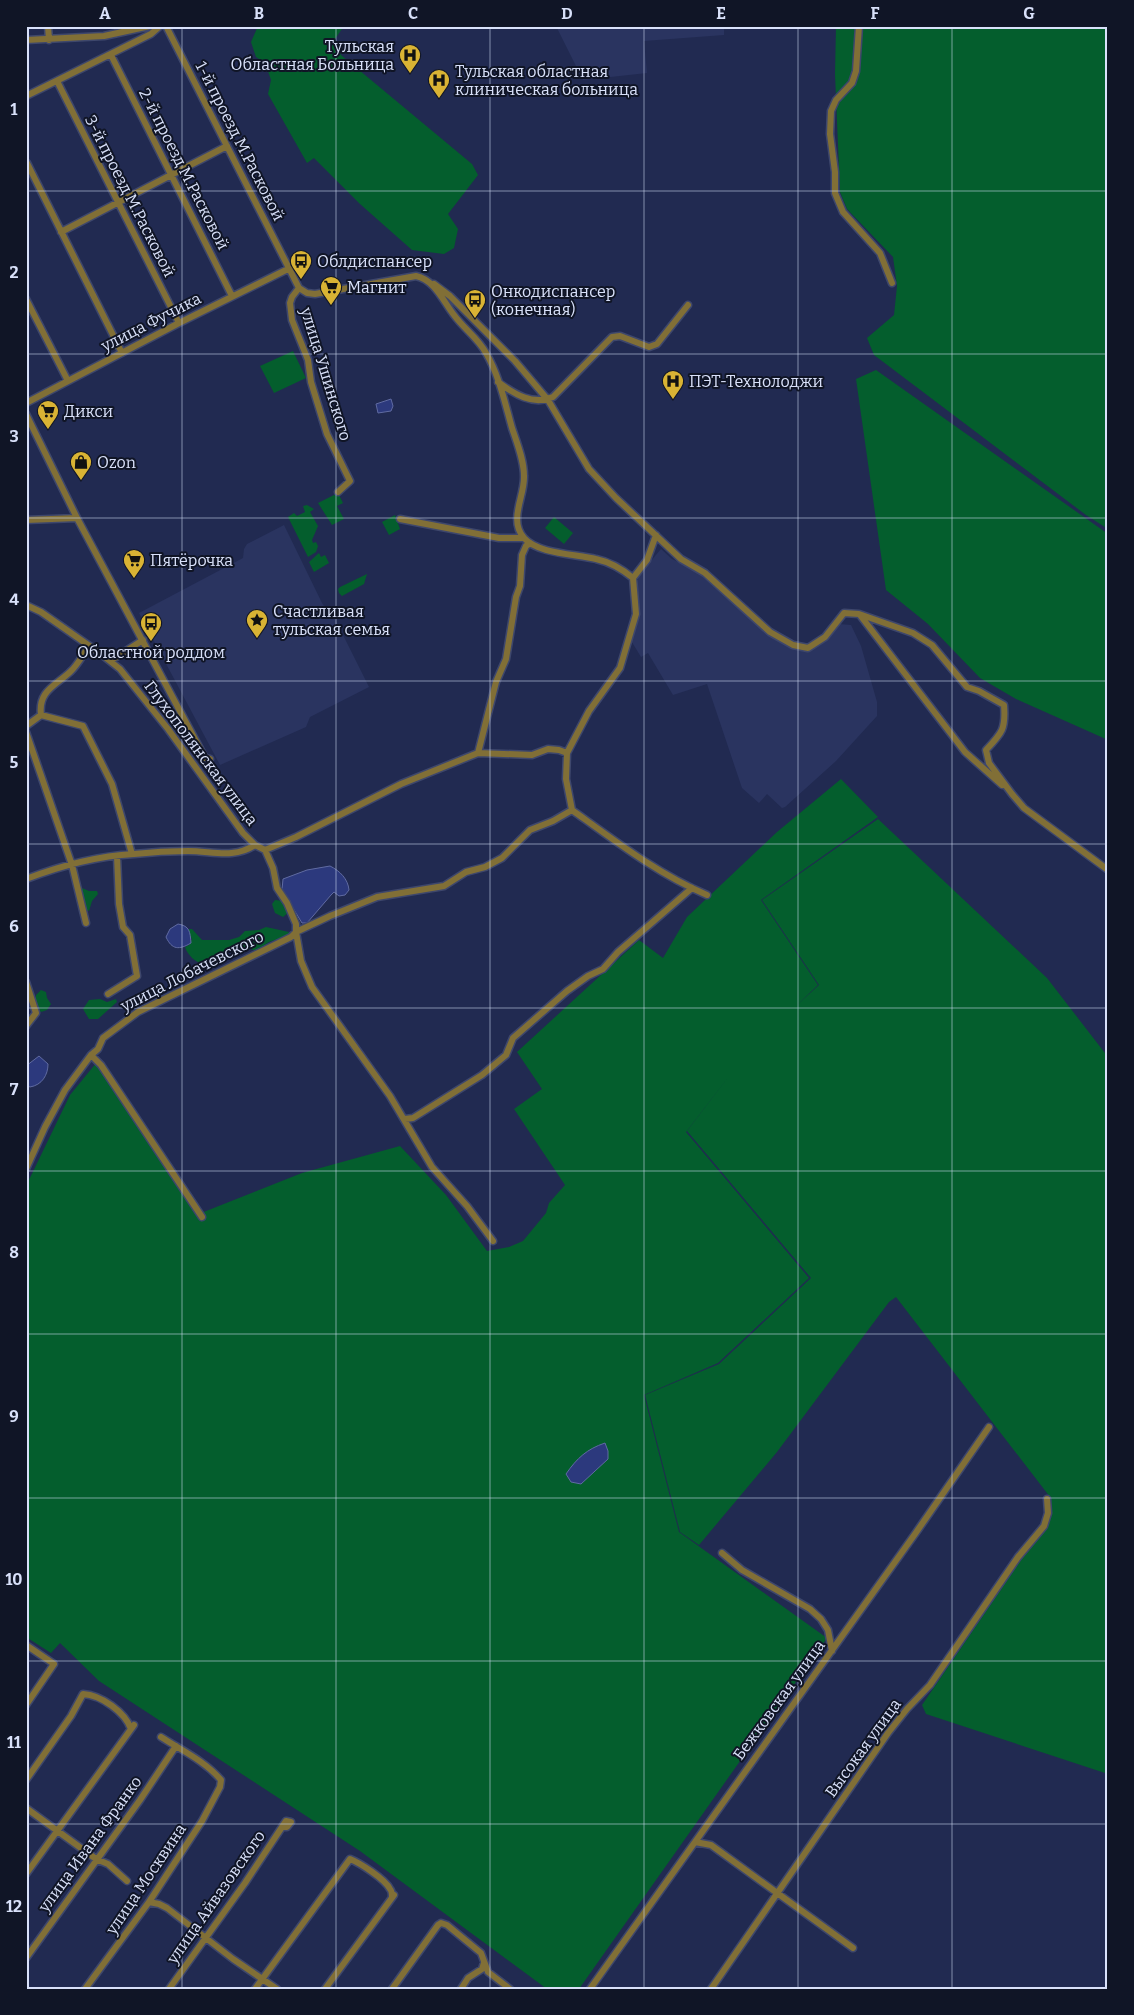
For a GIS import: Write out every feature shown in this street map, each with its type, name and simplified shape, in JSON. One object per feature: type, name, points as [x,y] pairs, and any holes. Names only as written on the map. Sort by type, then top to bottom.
[{"type":"street","points":[[48,26],[49,40]]},
{"type":"street","points":[[26,40],[104,36],[150,26]]},
{"type":"street","points":[[26,96],[111,55],[151,34],[160,26]]},
{"type":"street","name":"1-й проезд М.Расковой","points":[[166,26],[290,268]]},
{"type":"street","points":[[859,26],[856,71],[852,83],[836,100],[831,111],[830,134],[835,172],[835,193],[843,212],[880,253],[892,283]]},
{"type":"street","name":"2-й проезд М.Расковой","points":[[111,55],[232,296]]},
{"type":"street","name":"3-й проезд М.Расковой","points":[[57,81],[178,323]]},
{"type":"street","points":[[61,232],[228,146]]},
{"type":"street","points":[[27,163],[122,353]]},
{"type":"street","name":"улица Ушинского","points":[[290,268],[300,288],[307,293],[315,294],[416,276],[430,282]]},
{"type":"street","name":"улица Фучика","points":[[26,403],[178,323],[290,268]]},
{"type":"street","points":[[430,282],[456,318],[487,354],[498,382],[522,461],[524,475],[517,522],[524,538],[530,543],[543,548],[597,559],[620,568],[632,578],[636,614],[620,668],[589,711],[568,751],[566,779],[572,810],[640,858],[707,895]]},
{"type":"street","points":[[430,282],[450,296],[515,361],[548,400],[589,469],[616,498],[681,559],[705,573],[770,632],[793,645],[808,648],[825,637],[844,613],[859,614],[913,633],[932,645],[967,687],[980,691],[1004,705],[1005,724],[997,738],[986,750],[986,757],[989,763],[1024,808],[1108,870]]},
{"type":"street","name":"улица Ушинского","points":[[300,288],[292,297],[290,303],[292,320],[308,360],[311,382],[327,434],[350,481],[338,492]]},
{"type":"street","points":[[26,299],[68,381]]},
{"type":"street","points":[[498,382],[512,393],[530,400],[548,400],[612,337],[620,336],[649,347],[657,344],[688,305]]},
{"type":"street","points":[[26,414],[77,518],[205,758],[210,759]]},
{"type":"street","points":[[26,520],[77,518]]},
{"type":"street","points":[[400,519],[505,538],[524,538]]},
{"type":"street","points":[[505,538],[510,535],[517,522]]},
{"type":"street","points":[[632,578],[648,560],[656,535]]},
{"type":"street","points":[[478,753],[496,682],[506,659],[516,597],[520,586],[522,555],[526,546],[530,543]]},
{"type":"street","name":"Глухополянская улица","points":[[26,606],[41,612],[120,669],[168,729],[243,833],[255,845],[266,850]]},
{"type":"street","points":[[859,614],[965,752],[1012,794]]},
{"type":"street","points":[[110,661],[143,640]]},
{"type":"street","points":[[41,715],[40,706],[44,693],[72,670],[89,646]]},
{"type":"street","points":[[26,726],[41,715]]},
{"type":"street","points":[[41,715],[83,726],[112,784],[132,854]]},
{"type":"street","points":[[26,732],[72,865],[86,923]]},
{"type":"street","points":[[493,1241],[467,1206],[432,1167],[405,1119],[312,987],[301,960],[296,924],[287,903],[277,888],[273,868],[266,850],[401,784],[478,753],[532,755],[548,749],[568,751]]},
{"type":"street","name":"улица Лобачевского","points":[[26,1169],[44,1127],[65,1090],[91,1055],[98,1049],[103,1038],[138,1012],[330,916],[378,897],[444,886],[466,872],[485,867],[502,858],[530,830],[553,821],[572,810]]},
{"type":"street","points":[[26,879],[49,870],[117,856],[188,851],[234,854],[244,852],[255,845]]},
{"type":"street","points":[[108,994],[138,976],[130,935],[123,926],[119,904],[117,856]]},
{"type":"street","points":[[405,1119],[413,1118],[482,1075],[506,1055],[511,1047],[513,1038],[567,991],[588,976],[603,969],[618,952],[692,888]]},
{"type":"street","points":[[26,982],[36,1013],[26,1026]]},
{"type":"street","points":[[91,1055],[102,1065],[202,1217]]},
{"type":"street","name":"Бежковская улица","points":[[590,1989],[990,1427]]},
{"type":"street","name":"Высокая улица","points":[[711,1989],[897,1720],[930,1685],[1018,1557],[1044,1526],[1048,1513],[1047,1499]]},
{"type":"street","points":[[722,1553],[742,1570],[816,1614],[828,1630],[832,1651]]},
{"type":"street","points":[[26,1645],[54,1664],[26,1705]]},
{"type":"street","points":[[26,1780],[71,1716],[83,1694],[100,1700],[120,1712],[132,1727],[26,1874]]},
{"type":"street","points":[[161,1737],[176,1746]]},
{"type":"street","name":"улица Москвина","points":[[85,1989],[149,1902],[202,1821],[220,1787],[221,1780],[198,1760],[176,1746]]},
{"type":"street","name":"улица Ивана Франко","points":[[26,1958],[140,1800],[176,1746]]},
{"type":"street","points":[[26,1808],[96,1859],[108,1864],[127,1881]]},
{"type":"street","name":"улица Айвазовского","points":[[169,1989],[245,1883],[286,1821]]},
{"type":"street","points":[[695,1842],[711,1846],[853,1948]]},
{"type":"street","points":[[255,1989],[350,1859],[358,1862],[375,1875],[390,1888],[394,1896],[325,1989]]},
{"type":"street","points":[[149,1902],[167,1908],[206,1936],[233,1959],[277,1989]]},
{"type":"street","points":[[392,1989],[441,1923],[447,1925],[481,1953],[488,1972],[510,1989]]},
{"type":"street","points":[[461,1989],[468,1978],[482,1969],[484,1963]]},
{"type":"street","points":[[478,1973],[488,1972]]},
{"type":"shaded area","points":[[556,26],[724,26],[724,35],[644,41],[647,73],[583,80]]},
{"type":"shaded area","points":[[391,399],[393,406],[391,411],[378,413],[376,404]]},
{"type":"shaded area","points":[[284,525],[322,603],[329,614],[332,613],[369,687],[310,717],[306,727],[220,765],[139,613],[243,558],[244,549],[247,544]]},
{"type":"shaded area","points":[[661,549],[672,559],[702,574],[768,634],[791,647],[809,650],[839,624],[851,625],[861,646],[877,702],[877,716],[836,761],[785,807],[782,808],[767,794],[759,803],[742,788],[707,684],[673,695],[648,653],[641,657],[630,639],[638,611],[636,588],[639,575]]},
{"type":"shaded area","points":[[330,866],[343,876],[349,890],[345,895],[339,896],[334,892],[307,923],[302,923],[282,890],[283,879],[307,870]]},
{"type":"shaded area","points":[[178,924],[185,926],[189,930],[191,943],[176,948],[166,937],[170,929]]},
{"type":"shaded area","points":[[39,1056],[48,1064],[47,1072],[41,1082],[30,1087],[26,1085],[26,1066]]},
{"type":"shaded area","points":[[605,1443],[608,1459],[581,1484],[571,1482],[566,1474],[574,1463],[588,1451]]},
{"type":"green space","points":[[258,26],[344,26],[335,39],[341,55],[472,164],[478,175],[448,214],[458,229],[454,248],[444,254],[412,250],[360,204],[314,158],[307,163],[268,94],[271,80],[265,63],[256,57],[251,42]]},
{"type":"green space","points":[[836,26],[1108,26],[1108,529],[1086,515],[874,355],[867,338],[894,315],[897,286],[893,257],[847,209],[840,192],[835,74]]},
{"type":"green space","points":[[293,351],[306,378],[274,393],[260,366]]},
{"type":"green space","points":[[876,370],[1108,534],[1108,740],[1016,699],[980,678],[928,624],[886,590],[856,379]]},
{"type":"green space","points":[[338,493],[343,503],[337,506],[344,519],[332,525],[318,503]]},
{"type":"green space","points":[[307,505],[314,509],[310,512],[318,526],[312,540],[318,546],[316,552],[308,557],[288,517],[294,513],[297,516],[305,512],[303,506]]},
{"type":"green space","points":[[395,515],[400,529],[389,535],[382,522]]},
{"type":"green space","points":[[554,517],[573,533],[564,544],[545,528]]},
{"type":"green space","points":[[319,553],[321,557],[325,555],[329,563],[314,572],[309,562]]},
{"type":"green space","points":[[367,574],[364,584],[342,596],[339,593],[338,589],[340,587]]},
{"type":"green space","points":[[841,779],[878,817],[761,900],[818,985],[796,1006],[819,985],[762,900],[878,819],[1047,978],[1108,1057],[1108,1774],[926,1714],[922,1705],[1021,1560],[1045,1531],[1052,1514],[1050,1497],[896,1297],[889,1302],[777,1452],[699,1545],[680,1532],[645,1395],[719,1364],[811,1278],[687,1131],[733,1071],[686,1132],[809,1278],[718,1363],[644,1395],[679,1532],[827,1638],[579,1989],[547,1989],[360,1851],[99,1681],[60,1643],[51,1653],[26,1637],[26,1186],[70,1095],[97,1062],[196,1215],[302,1173],[400,1146],[446,1195],[487,1251],[509,1247],[523,1241],[546,1213],[549,1203],[565,1185],[514,1109],[542,1089],[517,1052],[639,940],[663,958],[687,917],[777,832]]},
{"type":"green space","points":[[82,888],[89,891],[97,891],[98,894],[92,901],[89,911],[84,909],[79,892]]},
{"type":"green space","points":[[275,900],[284,901],[300,913],[289,912],[283,917],[275,913],[272,904]]},
{"type":"green space","points":[[266,927],[289,932],[288,936],[269,942],[256,951],[248,948],[227,952],[213,962],[203,965],[192,958],[185,947],[189,945],[192,939],[187,932],[189,929],[192,929],[202,940],[229,940],[239,937],[245,931],[259,930]]},
{"type":"green space","points":[[41,990],[46,992],[51,1004],[47,1010],[41,1012],[35,1005],[36,995]]},
{"type":"green space","points":[[100,999],[107,1002],[116,999],[117,1002],[98,1019],[89,1019],[83,1009],[89,1000]]},
{"type":"place","name":"Тульская Областная Больница","points":[[410,74]]},
{"type":"place","name":"Тульская областная клиническая больница","points":[[439,99]]},
{"type":"place","name":"Облдиспансер","points":[[301,280]]},
{"type":"place","name":"Магнит","points":[[331,306]]},
{"type":"place","name":"Онкодиспансер (конечная)","points":[[475,319]]},
{"type":"place","name":"ПЭТ-Технолоджи","points":[[673,400]]},
{"type":"place","name":"Дикси","points":[[48,430]]},
{"type":"place","name":"Ozon","points":[[81,481]]},
{"type":"place","name":"Пятёрочка","points":[[134,579]]},
{"type":"place","name":"Счастливая тульская семья","points":[[257,639]]},
{"type":"place","name":"Областной роддом","points":[[151,642]]}]
